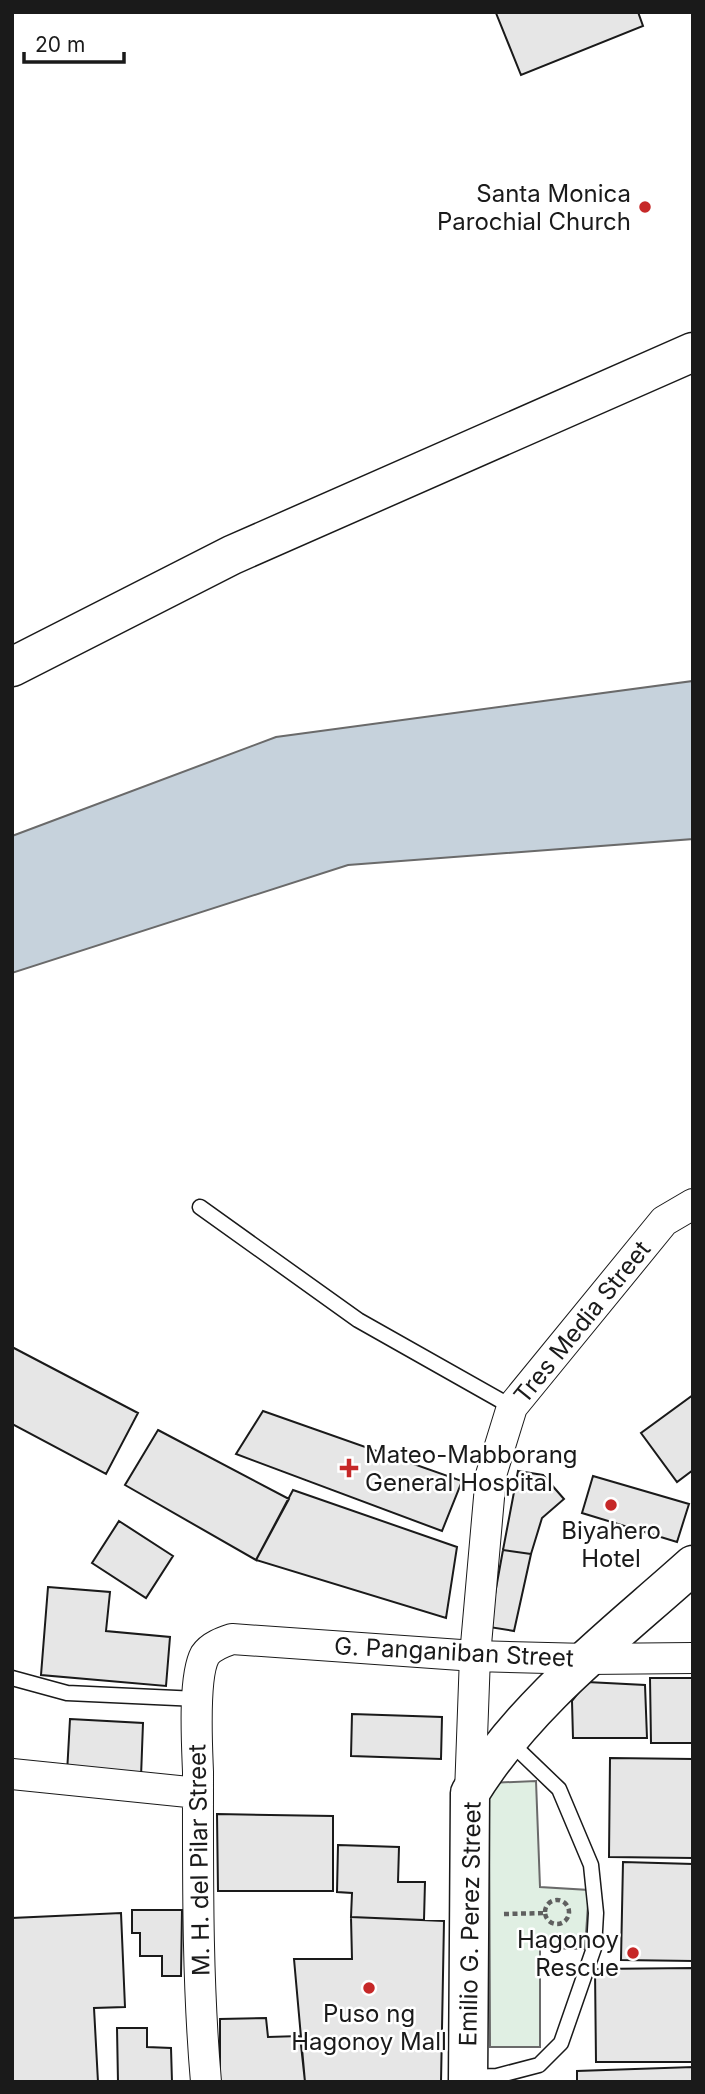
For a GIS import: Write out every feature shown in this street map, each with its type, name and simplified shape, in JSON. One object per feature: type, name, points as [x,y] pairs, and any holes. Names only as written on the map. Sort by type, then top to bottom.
[{"type":"main road","points":[[12,667],[232,555],[693,352]]},
{"type":"main road","name":"Emilio G. Perez Street","points":[[468,2079],[470,1793],[489,1762],[555,1688],[693,1565]]},
{"type":"street","name":"Tres Media Street","points":[[470,1793],[475,1656],[491,1475],[512,1407],[664,1221],[693,1204]]},
{"type":"street","name":"G. Panganiban Street","points":[[216,1645],[232,1639],[251,1639],[475,1656],[587,1660],[693,1658]]},
{"type":"street","name":"M. H. del Pilar Street","points":[[206,2082],[200,1980],[198,1699],[205,1655],[216,1645]]},
{"type":"street","points":[[12,1774],[198,1793]]},
{"type":"lane","points":[[200,1207],[358,1320],[512,1407]]},
{"type":"lane","points":[[12,1678],[67,1693],[198,1699]]},
{"type":"lane","points":[[468,2079],[497,2076],[539,2065],[561,2043],[594,1948],[596,1913],[591,1865],[559,1789],[508,1739]]},
{"type":"path","points":[[560,1900],[565,1903],[569,1914],[564,1922],[554,1924],[545,1913],[549,1903],[560,1900]]},
{"type":"green space","points":[[536,1781],[540,1887],[589,1890],[585,1949],[540,1948],[540,2047],[490,2047],[489,1783]]},
{"type":"shaded area","points":[[693,681],[693,839],[348,865],[12,973],[12,836],[276,737]]},
{"type":"building","points":[[638,12],[643,26],[521,75],[496,13]]},
{"type":"building","points":[[12,1347],[138,1413],[106,1474],[12,1424]]},
{"type":"building","points":[[693,1395],[693,1470],[677,1482],[641,1433]]},
{"type":"building","name":"Mateo-Mabborang General Hospital","points":[[263,1411],[462,1481],[442,1531],[236,1454]]},
{"type":"building","points":[[158,1430],[289,1499],[256,1560],[125,1485]]},
{"type":"building","points":[[518,1471],[543,1475],[564,1499],[542,1518],[531,1554],[503,1550]]},
{"type":"building","points":[[593,1476],[689,1504],[677,1542],[582,1513]]},
{"type":"building","points":[[293,1490],[457,1547],[446,1618],[256,1560]]},
{"type":"building","points":[[119,1521],[173,1556],[146,1598],[92,1563]]},
{"type":"building","points":[[503,1550],[531,1554],[514,1631],[489,1627]]},
{"type":"building","points":[[48,1587],[110,1592],[106,1631],[170,1637],[166,1686],[41,1675]]},
{"type":"building","points":[[650,1678],[693,1678],[693,1743],[651,1743]]},
{"type":"building","points":[[587,1682],[645,1685],[647,1738],[573,1738],[572,1701]]},
{"type":"building","points":[[352,1714],[442,1717],[441,1759],[351,1756]]},
{"type":"building","points":[[70,1719],[143,1723],[141,1777],[67,1773]]},
{"type":"building","points":[[610,1758],[693,1759],[693,1858],[609,1857]]},
{"type":"building","points":[[217,1814],[333,1816],[333,1891],[218,1891]]},
{"type":"building","points":[[338,1845],[399,1847],[398,1882],[425,1882],[424,1920],[351,1917],[352,1893],[337,1892]]},
{"type":"building","points":[[623,1862],[693,1864],[693,1961],[621,1960]]},
{"type":"building","points":[[132,1910],[182,1910],[181,1976],[162,1976],[162,1956],[140,1956],[140,1933],[132,1933]]},
{"type":"building","points":[[121,1913],[125,2007],[94,2008],[98,2082],[12,2082],[12,1918]]},
{"type":"building","name":"Puso ng Hagonoy Mall","points":[[351,1917],[444,1921],[441,2082],[305,2082],[294,1959],[352,1959]]},
{"type":"building","points":[[692,1968],[693,2062],[596,2062],[595,1969]]},
{"type":"building","points":[[266,2018],[268,2037],[300,2036],[305,2082],[220,2082],[220,2019]]},
{"type":"building","points":[[117,2028],[147,2028],[147,2047],[171,2048],[172,2082],[118,2082]]},
{"type":"building","points":[[693,2067],[693,2082],[577,2082],[577,2071]]},
{"type":"place","name":"Santa Monica Parochial Church","points":[[645,207]]},
{"type":"place","name":"Mateo-Mabborang General Hospital","points":[[349,1468]]},
{"type":"place","name":"Biyahero Hotel","points":[[611,1505]]},
{"type":"place","name":"Hagonoy Rescue","points":[[633,1953]]},
{"type":"place","name":"Puso ng Hagonoy Mall","points":[[369,1988]]}]
